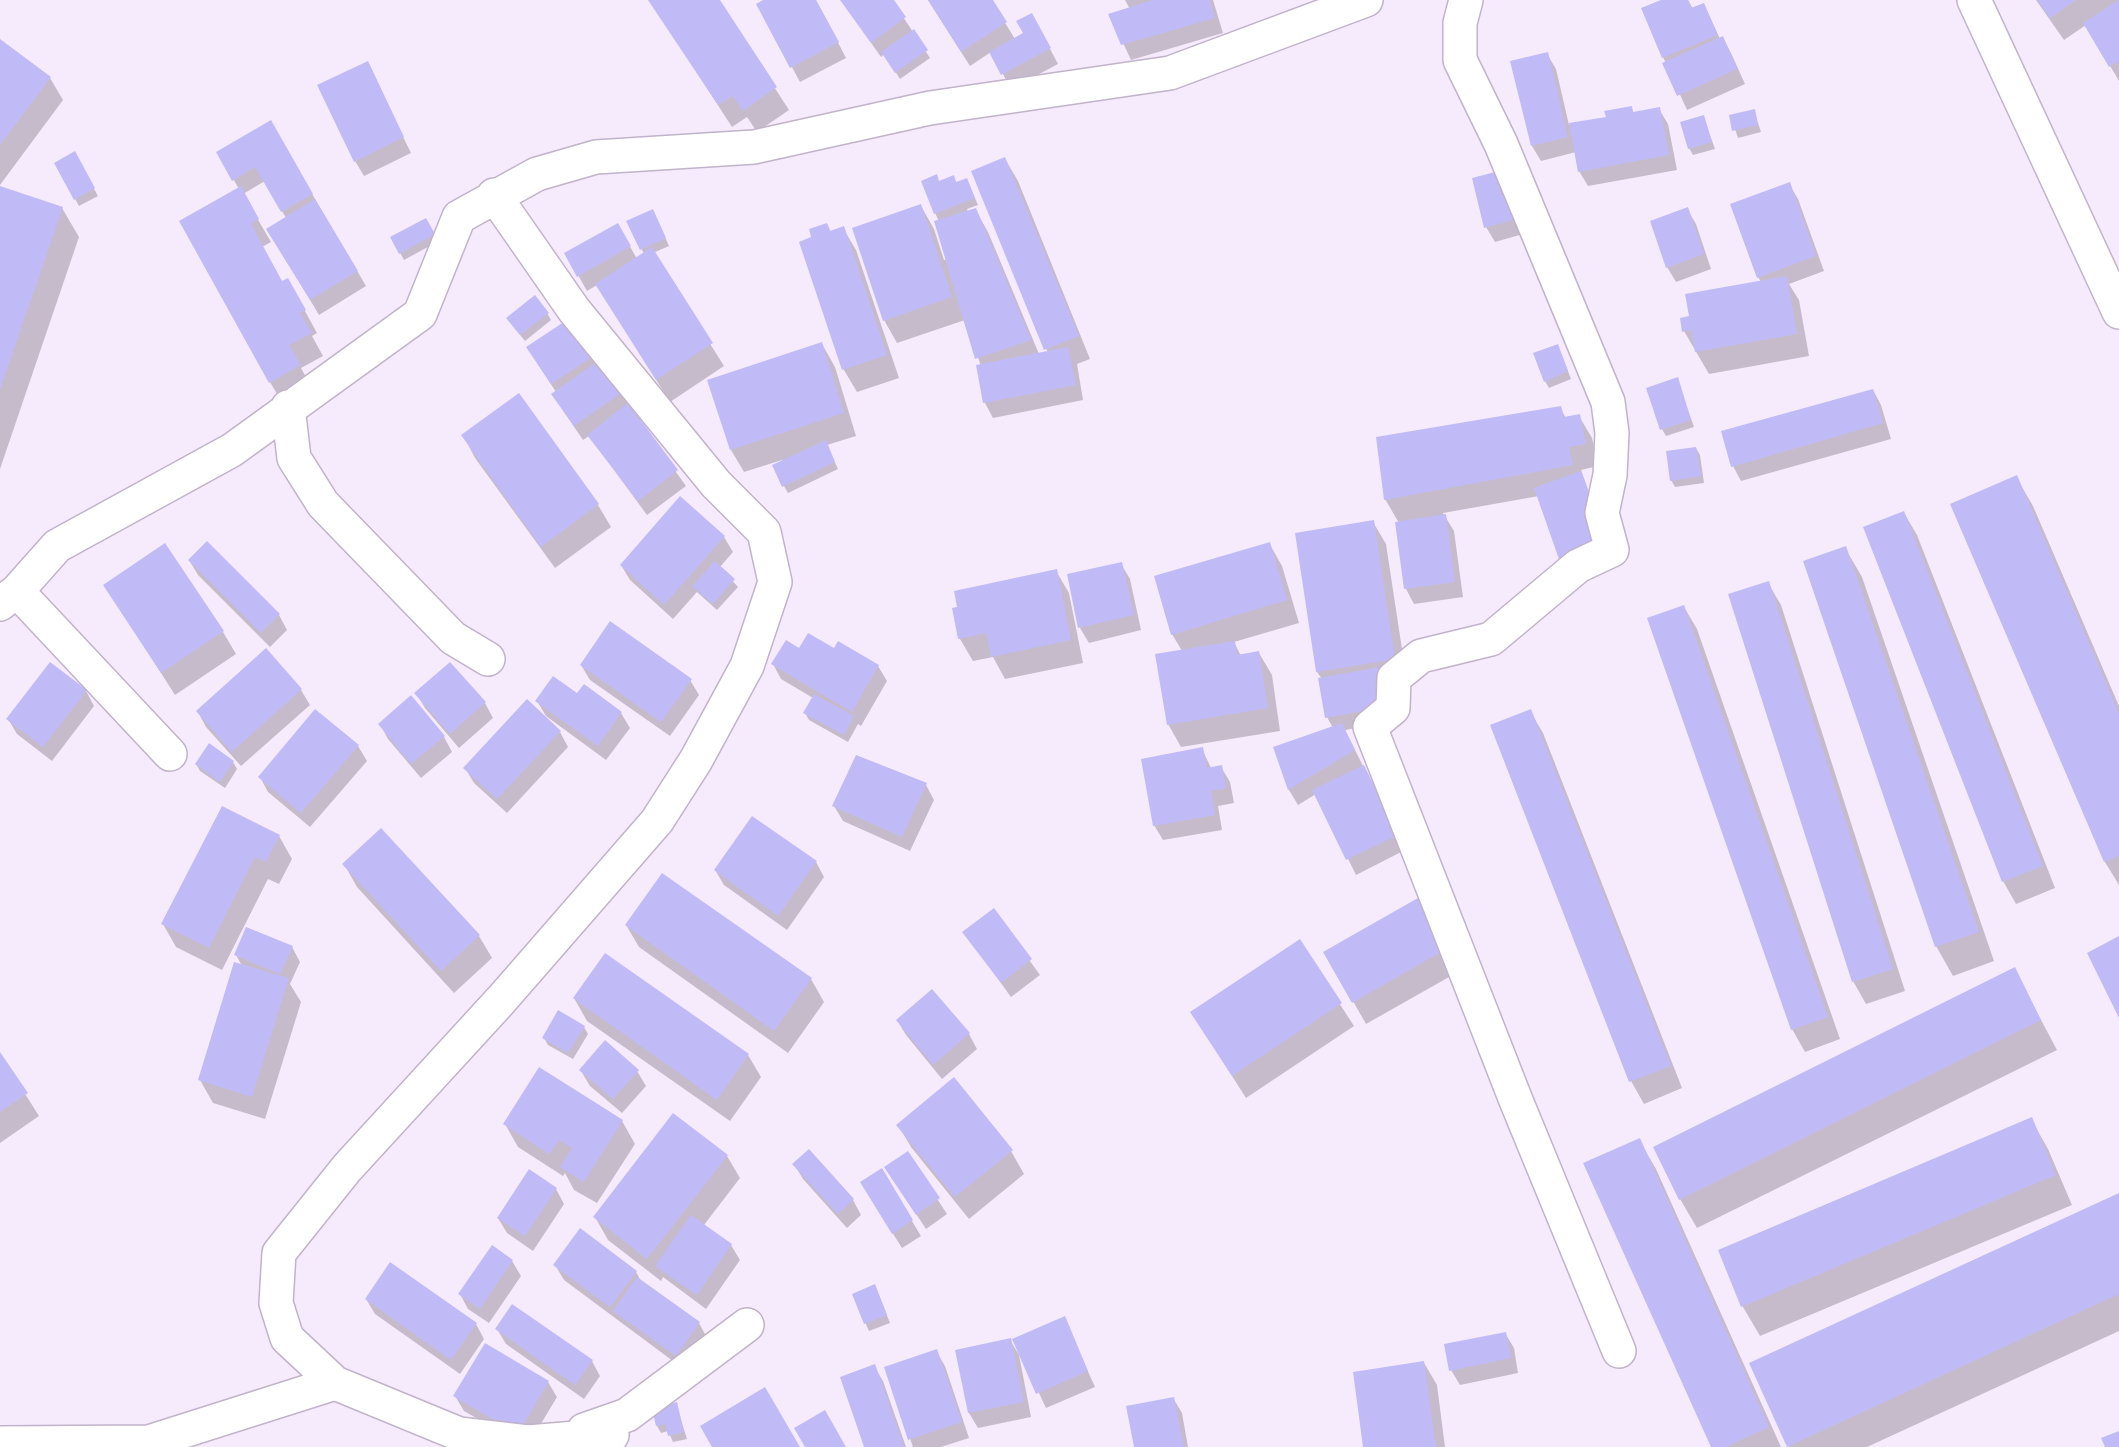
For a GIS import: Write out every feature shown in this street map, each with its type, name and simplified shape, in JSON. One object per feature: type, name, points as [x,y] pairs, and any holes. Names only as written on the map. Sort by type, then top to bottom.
[{"type":"street","points":[[170,754],[8,598],[57,546],[232,450],[288,407],[420,314],[459,217],[494,195],[537,174],[596,157],[753,147],[930,108],[1170,73],[1366,0]]},
{"type":"street","points":[[1466,0],[1460,23],[1460,60],[1501,144],[1608,402],[1612,433],[1610,475],[1602,513],[1612,550],[1578,566],[1491,639],[1421,656],[1394,678],[1393,708],[1370,728],[1515,1098],[1619,1351]]},
{"type":"street","points":[[1974,0],[2119,312]]},
{"type":"street","points":[[494,195],[581,319],[716,484],[764,532],[775,582],[747,666],[696,760],[657,821],[502,999],[347,1168],[279,1253],[276,1303],[287,1338],[335,1383],[459,1434],[528,1442],[612,1435]]},
{"type":"street","points":[[288,407],[294,458],[323,504],[453,638],[488,659]]},
{"type":"street","points":[[554,1440],[627,1415],[747,1324]]},
{"type":"street","points":[[0,1443],[149,1442],[335,1383]]},
{"type":"building","points":[[648,0],[720,0],[777,87],[743,111],[733,96],[718,105]]},
{"type":"building","points":[[763,0],[816,0],[839,42],[790,68],[756,4]]},
{"type":"building","points":[[840,0],[894,0],[906,17],[871,43]]},
{"type":"building","points":[[928,0],[993,0],[1007,22],[961,52]]},
{"type":"building","points":[[1153,0],[1210,0],[1215,18],[1121,45],[1108,14]]},
{"type":"building","points":[[1661,0],[1688,0],[1691,8],[1704,3],[1718,35],[1662,58],[1641,8]]},
{"type":"building","points":[[2037,0],[2076,0],[2050,18]]},
{"type":"building","points":[[2119,0],[2119,61],[2109,67],[2083,23]]},
{"type":"building","points":[[1032,13],[1051,48],[1001,75],[989,52],[1023,33],[1016,21]]},
{"type":"building","points":[[914,29],[928,50],[895,73],[881,52]]},
{"type":"building","points":[[1723,36],[1737,69],[1677,96],[1662,63]]},
{"type":"building","points":[[0,39],[51,77],[0,145]]},
{"type":"building","points":[[1548,52],[1568,137],[1531,146],[1510,61]]},
{"type":"building","points":[[368,61],[404,137],[354,162],[317,85]]},
{"type":"building","points":[[1632,106],[1633,112],[1660,107],[1669,155],[1578,172],[1569,123],[1606,117],[1604,111]]},
{"type":"building","points":[[1755,109],[1758,125],[1732,131],[1729,115]]},
{"type":"building","points":[[1704,115],[1712,142],[1688,149],[1680,122]]},
{"type":"building","points":[[271,120],[313,194],[281,212],[255,167],[232,181],[216,152]]},
{"type":"building","points":[[75,151],[95,188],[74,200],[54,163]]},
{"type":"building","points":[[1005,157],[1079,336],[1044,350],[971,171]]},
{"type":"building","points":[[1503,170],[1516,219],[1484,228],[1472,178]]},
{"type":"building","points":[[937,174],[939,181],[954,175],[956,182],[967,178],[975,198],[934,214],[921,181]]},
{"type":"building","points":[[1790,182],[1816,256],[1757,278],[1730,204]]},
{"type":"building","points":[[0,186],[63,207],[0,390]]},
{"type":"building","points":[[241,186],[259,219],[251,224],[282,281],[288,278],[306,310],[300,313],[312,333],[289,345],[301,365],[269,383],[179,221]]},
{"type":"building","points":[[315,199],[358,271],[310,300],[266,229]]},
{"type":"building","points":[[921,204],[952,297],[883,321],[852,228]]},
{"type":"building","points":[[1688,207],[1704,254],[1666,268],[1650,221]]},
{"type":"building","points":[[976,208],[1031,340],[975,359],[934,221]]},
{"type":"building","points":[[653,209],[666,238],[640,250],[626,221]]},
{"type":"building","points":[[426,218],[435,234],[399,254],[390,237]]},
{"type":"building","points":[[618,223],[631,246],[577,277],[564,253]]},
{"type":"building","points":[[827,223],[830,231],[844,226],[887,355],[842,370],[799,242],[811,237],[809,229]]},
{"type":"building","points":[[652,247],[713,343],[656,380],[595,284]]},
{"type":"building","points":[[1787,276],[1797,334],[1695,352],[1691,330],[1682,332],[1680,318],[1689,316],[1685,294]]},
{"type":"building","points":[[535,295],[549,313],[520,335],[506,318]]},
{"type":"building","points":[[570,318],[595,355],[551,384],[526,347]]},
{"type":"building","points":[[822,342],[844,413],[730,450],[707,380]]},
{"type":"building","points":[[1558,344],[1568,371],[1544,382],[1533,353]]},
{"type":"building","points":[[1068,347],[1076,385],[983,403],[976,365]]},
{"type":"building","points":[[604,357],[627,389],[574,426],[551,394]]},
{"type":"building","points":[[1678,377],[1691,420],[1660,430],[1646,388]]},
{"type":"building","points":[[1873,389],[1883,423],[1731,467],[1721,431]]},
{"type":"building","points":[[519,393],[599,504],[541,547],[461,435]]},
{"type":"building","points":[[628,403],[678,470],[638,501],[587,435]]},
{"type":"building","points":[[1561,406],[1564,417],[1580,414],[1586,444],[1569,447],[1573,465],[1384,500],[1376,437]]},
{"type":"building","points":[[826,440],[835,462],[782,487],[772,465]]},
{"type":"building","points":[[1696,447],[1701,476],[1670,481],[1666,451]]},
{"type":"building","points":[[1581,471],[1607,546],[1560,562],[1534,488]]},
{"type":"building","points":[[2017,475],[2119,713],[2119,856],[2104,862],[1950,504]]},
{"type":"building","points":[[680,496],[725,536],[664,605],[620,565]]},
{"type":"building","points":[[1904,511],[2043,866],[2002,882],[1863,527]]},
{"type":"building","points":[[1446,514],[1455,582],[1404,589],[1395,522]]},
{"type":"building","points":[[1374,520],[1395,659],[1316,672],[1295,533]]},
{"type":"building","points":[[207,541],[280,614],[261,633],[188,560]]},
{"type":"building","points":[[1270,542],[1287,600],[1171,635],[1154,576]]},
{"type":"building","points":[[165,543],[224,631],[161,673],[103,585]]},
{"type":"building","points":[[1846,546],[1979,932],[1935,947],[1803,561]]},
{"type":"building","points":[[715,561],[735,579],[713,604],[692,586]]},
{"type":"building","points":[[1122,562],[1134,615],[1078,628],[1067,574]]},
{"type":"building","points":[[1057,569],[1071,640],[991,657],[986,633],[958,639],[952,608],[957,607],[954,591]]},
{"type":"building","points":[[1769,581],[1893,969],[1852,982],[1728,594]]},
{"type":"building","points":[[1684,605],[1828,1017],[1791,1030],[1647,618]]},
{"type":"building","points":[[610,621],[692,679],[661,722],[580,665]]},
{"type":"building","points":[[808,633],[834,648],[838,641],[879,665],[852,712],[771,664],[786,640],[799,648]]},
{"type":"building","points":[[1235,641],[1237,655],[1259,651],[1268,708],[1167,725],[1155,654]]},
{"type":"building","points":[[266,648],[302,689],[232,752],[196,711]]},
{"type":"building","points":[[50,662],[87,690],[43,747],[6,719]]},
{"type":"building","points":[[450,662],[486,702],[450,734],[414,693]]},
{"type":"building","points":[[1381,667],[1388,706],[1325,718],[1318,678]]},
{"type":"building","points":[[553,676],[577,693],[584,684],[622,712],[598,746],[535,701]]},
{"type":"building","points":[[814,694],[854,716],[844,735],[803,713]]},
{"type":"building","points":[[411,695],[445,736],[411,764],[378,724]]},
{"type":"building","points":[[527,699],[561,731],[497,799],[463,768]]},
{"type":"building","points":[[315,709],[359,745],[301,813],[258,777]]},
{"type":"building","points":[[1531,709],[1671,1066],[1629,1082],[1490,725]]},
{"type":"building","points":[[1342,723],[1355,750],[1288,790],[1273,747]]},
{"type":"building","points":[[209,743],[234,761],[220,782],[195,764]]},
{"type":"building","points":[[1203,747],[1207,768],[1222,765],[1226,788],[1211,791],[1215,815],[1153,826],[1141,759]]},
{"type":"building","points":[[856,755],[927,783],[902,837],[832,806]]},
{"type":"building","points":[[1364,765],[1398,835],[1346,860],[1312,790]]},
{"type":"building","points":[[222,806],[280,835],[266,862],[255,857],[209,948],[161,924]]},
{"type":"building","points":[[752,816],[817,861],[778,916],[714,870]]},
{"type":"building","points":[[381,828],[480,935],[441,971],[342,864]]},
{"type":"building","points":[[662,873],[812,978],[774,1031],[625,925]]},
{"type":"building","points":[[1425,894],[1453,945],[1352,1003],[1323,952]]},
{"type":"building","points":[[994,908],[1032,959],[1001,983],[962,932]]},
{"type":"building","points":[[246,927],[293,946],[280,974],[234,955]]},
{"type":"building","points":[[2119,936],[2119,1018],[2087,953]]},
{"type":"building","points":[[1300,939],[1342,1003],[1232,1076],[1190,1012]]},
{"type":"building","points":[[605,953],[749,1054],[717,1100],[573,998]]},
{"type":"building","points":[[234,962],[289,978],[252,1097],[198,1080]]},
{"type":"building","points":[[2015,967],[2041,1020],[1679,1200],[1653,1147]]},
{"type":"building","points":[[932,989],[970,1033],[933,1065],[896,1020]]},
{"type":"building","points":[[558,1010],[585,1026],[568,1053],[542,1038]]},
{"type":"building","points":[[605,1040],[639,1070],[613,1099],[579,1070]]},
{"type":"building","points":[[0,1052],[28,1093],[0,1112]]},
{"type":"building","points":[[539,1067],[623,1120],[584,1182],[560,1167],[572,1148],[559,1140],[549,1154],[503,1124]]},
{"type":"building","points":[[954,1077],[1013,1150],[955,1197],[896,1125]]},
{"type":"building","points":[[673,1113],[728,1155],[647,1259],[593,1217]]},
{"type":"building","points":[[2032,1117],[2056,1175],[1741,1307],[1718,1250]]},
{"type":"building","points":[[1640,1138],[1769,1427],[1726,1447],[1711,1447],[1583,1163]]},
{"type":"building","points":[[809,1149],[854,1199],[838,1214],[792,1164]]},
{"type":"building","points":[[908,1151],[940,1198],[916,1215],[884,1167]]},
{"type":"building","points":[[882,1168],[913,1220],[892,1234],[860,1182]]},
{"type":"building","points":[[529,1169],[557,1188],[525,1236],[497,1218]]},
{"type":"building","points":[[2119,1193],[2119,1294],[1787,1447],[1749,1363]]},
{"type":"building","points":[[691,1215],[732,1244],[697,1295],[655,1266]]},
{"type":"building","points":[[580,1228],[637,1271],[610,1307],[553,1265]]},
{"type":"building","points":[[492,1245],[513,1260],[480,1309],[458,1294]]},
{"type":"building","points":[[390,1262],[477,1323],[451,1360],[365,1299]]},
{"type":"building","points":[[637,1277],[700,1322],[676,1356],[613,1311]]},
{"type":"building","points":[[875,1284],[887,1315],[864,1324],[852,1294]]},
{"type":"building","points":[[512,1304],[593,1360],[575,1385],[495,1329]]},
{"type":"building","points":[[1065,1316],[1088,1371],[1036,1394],[1012,1339]]},
{"type":"building","points":[[1506,1332],[1511,1358],[1449,1371],[1444,1344]]},
{"type":"building","points":[[1011,1338],[1024,1402],[968,1413],[955,1350]]},
{"type":"building","points":[[485,1343],[549,1381],[518,1434],[453,1396]]},
{"type":"building","points":[[937,1349],[962,1422],[908,1440],[884,1367]]},
{"type":"building","points":[[1424,1361],[1436,1447],[1363,1447],[1353,1372]]},
{"type":"building","points":[[875,1364],[904,1447],[864,1447],[840,1377]]},
{"type":"building","points":[[765,1387],[800,1447],[712,1447],[700,1426]]},
{"type":"building","points":[[1174,1397],[1184,1447],[1134,1447],[1126,1406]]},
{"type":"building","points":[[677,1402],[684,1432],[668,1436],[665,1424],[656,1426],[652,1408]]},
{"type":"building","points":[[825,1410],[846,1447],[805,1447],[794,1428]]},
{"type":"building","points":[[2119,1431],[2119,1447],[2105,1447],[2101,1438]]}]
